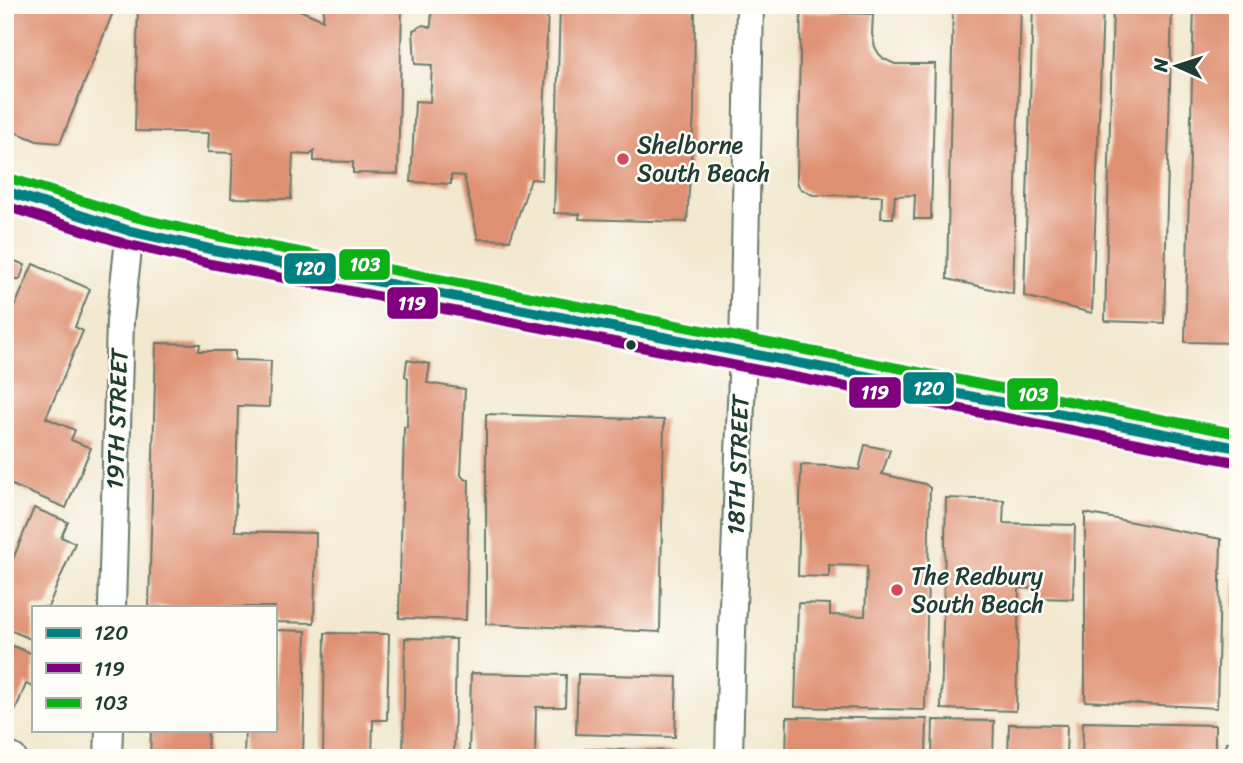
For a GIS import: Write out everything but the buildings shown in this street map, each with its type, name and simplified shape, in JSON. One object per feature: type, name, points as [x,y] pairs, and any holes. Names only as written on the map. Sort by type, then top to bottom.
[{"type":"main road","points":[[5,191],[130,231],[274,262],[1238,448]]},
{"type":"street","name":"18TH STREET","points":[[729,758],[743,352],[750,5]]},
{"type":"street","name":"19TH STREET","points":[[113,606],[120,321],[130,231]]},
{"type":"street","points":[[108,758],[109,732]]},
{"type":"street","points":[[5,754],[13,758]]},
{"type":"transit line","name":"103","points":[[9,178],[134,217],[217,236],[1238,434]]},
{"type":"transit line","name":"120","points":[[5,191],[130,231],[214,250],[1238,448]]},
{"type":"transit line","name":"119","points":[[5,206],[126,244],[211,264],[1235,462]]},
{"type":"place","name":"Shelborne South Beach","points":[[623,159]]},
{"type":"place","name":"The Redbury South Beach","points":[[897,590]]}]
